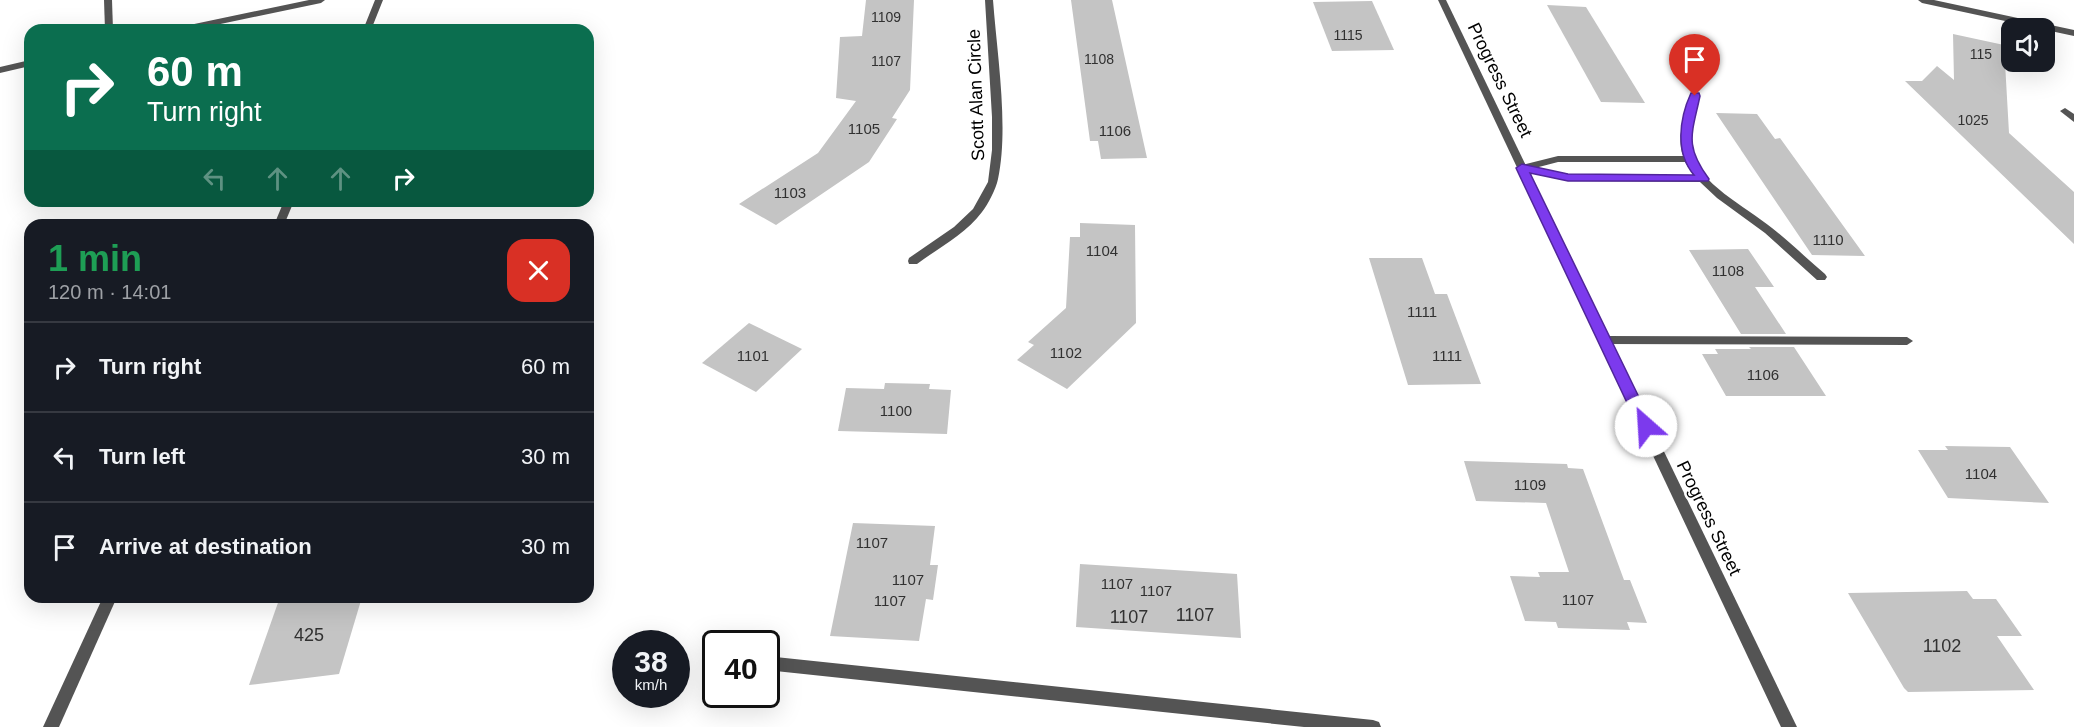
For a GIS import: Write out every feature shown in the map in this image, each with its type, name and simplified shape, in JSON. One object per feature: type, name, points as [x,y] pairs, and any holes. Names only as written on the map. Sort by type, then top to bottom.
[{"type":"street","points":[[108,0],[109,24]]},
{"type":"street","points":[[208,24],[321,0]]},
{"type":"street","points":[[370,24],[380,0]]},
{"type":"street","name":"Scott Alan Circle","points":[[913,261],[958,230],[977,211],[993,182],[997,150],[997,117],[989,0]]},
{"type":"street","name":"Progress Street","points":[[1442,0],[1789,727]]},
{"type":"street","points":[[1922,0],[2074,33]]},
{"type":"street","points":[[0,70],[24,64]]},
{"type":"street","points":[[1695,96],[1687,132],[1686,150],[1690,159],[1704,179],[1722,197],[1767,229],[1821,277]]},
{"type":"street","points":[[2065,111],[2074,119]]},
{"type":"street","points":[[1522,168],[1558,159],[1690,159]]},
{"type":"street","points":[[1522,168],[1568,178],[1704,179]]},
{"type":"street","points":[[1604,340],[1907,340]]},
{"type":"street","points":[[51,727],[107,603]]},
{"type":"street","points":[[780,664],[1373,727]]},
{"type":"building","points":[[866,0],[914,0],[910,90],[892,118],[897,119],[869,162],[776,225],[739,204],[818,153],[856,101],[836,98],[840,37],[862,36]]},
{"type":"building","points":[[1071,0],[1112,0],[1147,158],[1101,159],[1098,141],[1090,141]]},
{"type":"building","points":[[1372,1],[1394,50],[1332,51],[1313,2]]},
{"type":"building","points":[[1547,5],[1586,7],[1645,103],[1601,102]]},
{"type":"building","points":[[1953,34],[2001,44],[2001,72],[2006,72],[2009,133],[2074,192],[2074,244],[1905,81],[1922,81],[1937,66],[1954,80]]},
{"type":"building","points":[[1716,113],[1757,114],[1775,139],[1780,138],[1865,256],[1812,255]]},
{"type":"building","points":[[1080,223],[1135,225],[1136,323],[1067,389],[1017,360],[1034,345],[1028,342],[1066,308],[1070,237],[1080,237]]},
{"type":"building","points":[[1748,249],[1774,287],[1755,287],[1786,334],[1741,334],[1689,250]]},
{"type":"building","points":[[1369,258],[1422,258],[1435,294],[1447,294],[1481,384],[1408,385]]},
{"type":"building","points":[[749,323],[802,349],[756,392],[702,363]]},
{"type":"building","points":[[1749,347],[1794,347],[1826,396],[1726,396],[1702,354],[1718,354],[1715,349],[1751,349]]},
{"type":"building","points":[[885,383],[930,384],[929,389],[951,390],[947,434],[838,431],[846,388],[884,389]]},
{"type":"building","points":[[1945,446],[2010,447],[2049,503],[1948,498],[1918,450],[1948,450]]},
{"type":"building","points":[[1464,461],[1567,464],[1568,468],[1583,469],[1624,580],[1630,580],[1647,623],[1627,622],[1630,630],[1558,628],[1556,622],[1525,621],[1510,576],[1540,577],[1538,572],[1569,572],[1546,503],[1476,501]]},
{"type":"building","points":[[853,523],[935,526],[930,565],[938,565],[933,600],[926,599],[919,641],[830,636]]},
{"type":"building","points":[[1080,564],[1237,574],[1241,638],[1076,627]]},
{"type":"building","points":[[1967,591],[1973,599],[1996,599],[2022,636],[1997,636],[2034,690],[1908,692],[1848,593]]},
{"type":"building","points":[[278,603],[360,603],[339,674],[249,685]]},
{"type":"route","points":[[1646,426],[1522,168],[1568,178],[1704,179],[1694,168],[1686,150],[1687,132],[1695,96]]}]
